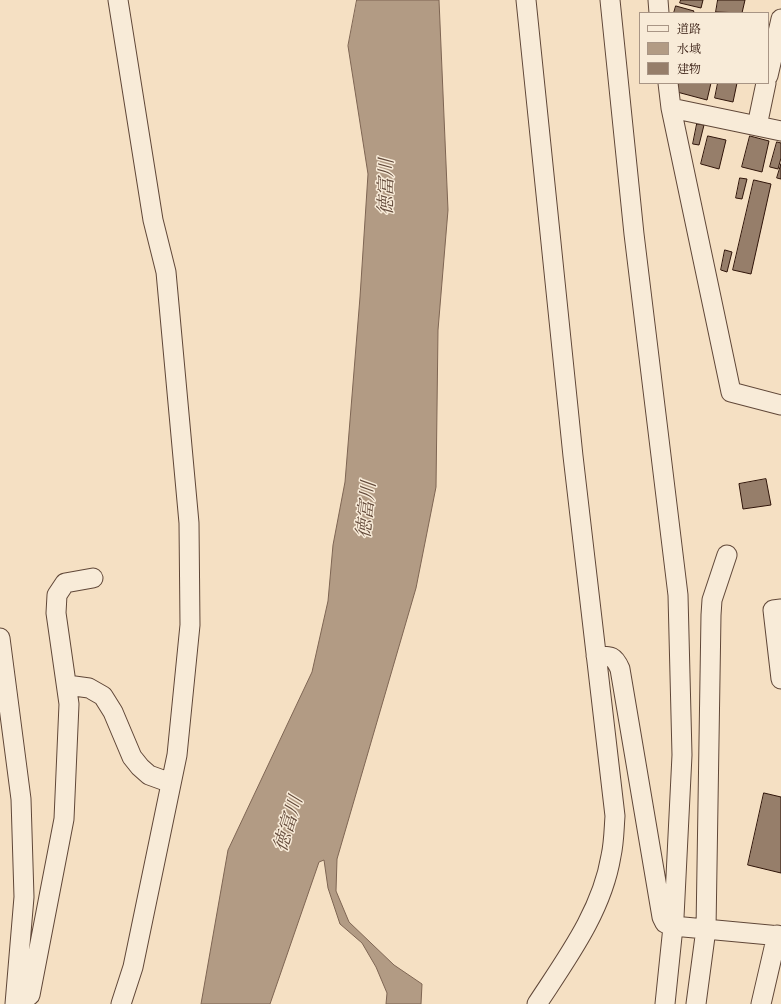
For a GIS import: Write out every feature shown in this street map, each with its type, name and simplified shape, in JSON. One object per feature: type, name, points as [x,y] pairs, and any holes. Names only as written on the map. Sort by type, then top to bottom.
[{"type":"street","points":[[118,0],[153,220],[166,272],[189,523],[190,625],[177,755],[133,967],[121,1004]]},
{"type":"street","points":[[526,0],[573,456],[615,816],[612,856],[594,910],[583,933],[537,1004]]},
{"type":"street","points":[[610,0],[634,234],[678,596],[682,755],[673,926],[665,1004]]},
{"type":"street","points":[[658,0],[659,12]]},
{"type":"street","points":[[769,72],[781,19]]},
{"type":"street","points":[[668,84],[731,392],[781,405]]},
{"type":"street","points":[[757,126],[766,84]]},
{"type":"street","points":[[672,108],[781,131]]},
{"type":"street","points":[[696,1004],[706,929],[712,600],[727,555]]},
{"type":"street","points":[[18,1004],[30,995],[64,819],[69,704],[56,613],[57,595],[65,582],[93,578]]},
{"type":"street","points":[[781,609],[773,610],[781,680]]},
{"type":"street","points":[[0,638],[21,799],[24,897],[15,1004]]},
{"type":"street","points":[[596,656],[610,656],[617,660],[620,669],[662,917],[665,922],[673,926],[779,936],[761,1004]]},
{"type":"street","points":[[67,685],[89,688],[103,696],[113,712],[132,757],[149,775],[171,783]]},
{"type":"water","name":"徳富川","points":[[357,0],[439,0],[448,210],[438,330],[436,487],[416,588],[337,859],[336,891],[349,922],[394,965],[422,984],[421,1004],[386,1004],[387,993],[376,967],[362,943],[340,924],[328,888],[324,860],[319,862],[270,1004],[201,1004],[228,850],[312,672],[328,601],[333,545],[345,482],[368,174],[348,46]]},
{"type":"building","points":[[681,0],[703,0],[701,8],[680,3]]},
{"type":"building","points":[[718,0],[745,0],[742,12],[716,12]]},
{"type":"building","points":[[676,6],[694,11],[694,12],[674,12]]},
{"type":"building","points":[[679,84],[711,84],[707,100],[677,92]]},
{"type":"building","points":[[718,84],[737,84],[733,102],[715,98]]},
{"type":"building","points":[[697,124],[704,125],[699,145],[693,144]]},
{"type":"building","points":[[708,136],[726,140],[719,169],[701,164]]},
{"type":"building","points":[[750,136],[769,141],[762,172],[742,167]]},
{"type":"building","points":[[777,142],[781,143],[781,158],[778,169],[770,167]]},
{"type":"building","points":[[781,164],[781,179],[777,178]]},
{"type":"building","points":[[740,178],[747,179],[742,199],[736,198]]},
{"type":"building","points":[[754,180],[771,184],[751,274],[733,270]]},
{"type":"building","points":[[725,250],[732,252],[727,272],[721,270]]},
{"type":"building","points":[[766,479],[771,505],[743,509],[739,484]]},
{"type":"building","points":[[764,793],[781,797],[781,873],[748,865]]}]
